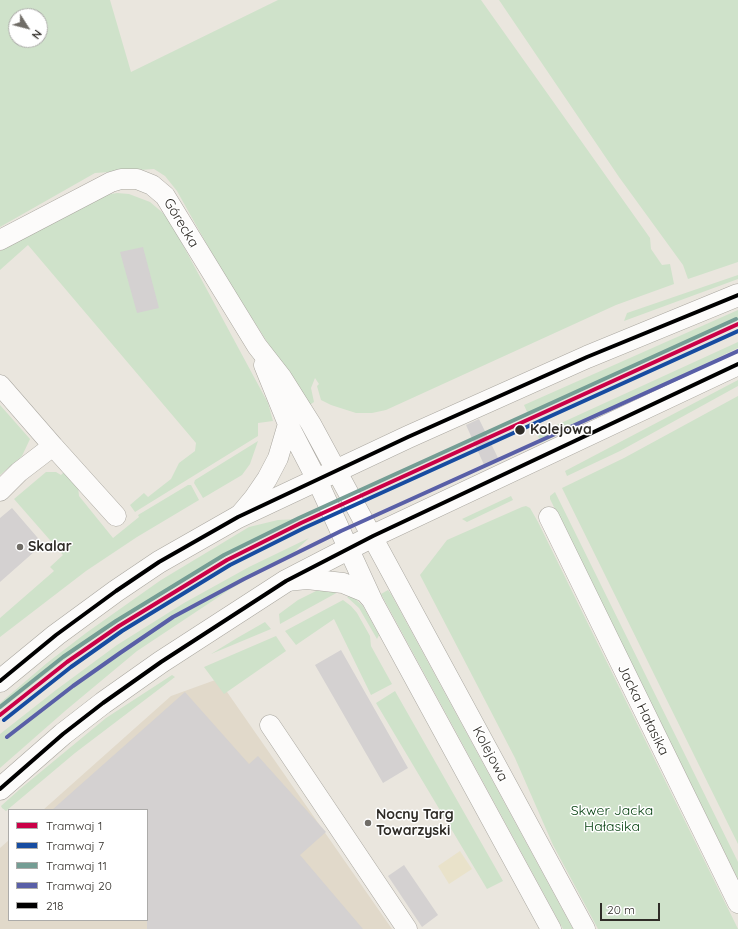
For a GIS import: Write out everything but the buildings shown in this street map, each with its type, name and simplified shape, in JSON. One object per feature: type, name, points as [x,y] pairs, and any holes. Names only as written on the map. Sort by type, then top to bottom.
[{"type":"main road","points":[[0,681],[56,635],[116,591],[159,562],[238,517],[337,470],[586,357],[738,294]]},
{"type":"main road","points":[[0,789],[62,734],[114,695],[161,662],[286,581],[373,536],[738,364]]},
{"type":"street","name":"Górecka","points":[[0,240],[111,182],[128,179],[145,181],[158,189],[170,202],[218,286],[257,346],[282,378],[337,470],[373,536]]},
{"type":"street","name":"Górecka","points":[[257,346],[288,424],[317,480],[349,548]]},
{"type":"street","points":[[0,386],[116,516]]},
{"type":"street","points":[[238,517],[267,479],[278,458],[288,424]]},
{"type":"street","points":[[0,491],[20,472],[53,446]]},
{"type":"street","name":"Jacka Hałasika","points":[[549,517],[738,903]]},
{"type":"street","name":"Kolejowa","points":[[373,536],[585,929]]},
{"type":"street","points":[[349,548],[373,602],[551,929]]},
{"type":"street","points":[[286,581],[308,579],[343,583],[365,592],[373,602]]},
{"type":"street","points":[[270,725],[407,929]]},
{"type":"shaded area","points":[[218,679],[392,929],[0,929],[0,848],[8,841],[8,921],[148,921],[148,809],[44,809],[171,696]]},
{"type":"green space","points":[[0,0],[110,0],[131,72],[278,0],[481,0],[650,238],[651,249],[662,265],[670,264],[674,284],[616,305],[386,410],[372,413],[356,413],[331,405],[321,400],[317,386],[319,384],[315,378],[311,388],[314,402],[308,406],[220,268],[177,191],[165,176],[154,169],[95,173],[0,227]]},
{"type":"green space","points":[[499,0],[738,0],[738,262],[688,279],[683,265],[619,177]]},
{"type":"green space","points":[[117,193],[129,194],[150,202],[163,213],[171,223],[268,403],[273,421],[258,423],[258,436],[135,512],[130,505],[144,493],[148,497],[171,479],[179,463],[195,451],[196,443],[28,245],[0,270],[0,251],[105,195]]},
{"type":"green space","points":[[738,275],[738,279],[624,321],[627,313]]},
{"type":"green space","points":[[738,310],[738,319],[528,414],[524,405]]},
{"type":"green space","points":[[738,342],[738,348],[541,443],[537,434]]},
{"type":"green space","points":[[738,380],[738,386],[620,451],[567,476],[565,471]]},
{"type":"green space","points":[[738,396],[738,844],[562,488],[624,458]]},
{"type":"green space","points":[[0,405],[30,439],[22,456],[0,475]]},
{"type":"green space","points":[[258,441],[250,464],[242,475],[203,498],[194,483],[195,480]]},
{"type":"green space","points":[[66,470],[78,487],[79,496],[113,538],[139,517],[138,515],[188,485],[191,485],[199,500],[137,537],[86,571],[0,637],[0,618],[54,571],[50,567],[63,555],[14,499],[46,472],[56,472],[61,475]]},
{"type":"green space","points":[[555,492],[738,862],[738,879],[550,499],[550,496]]},
{"type":"green space","points":[[511,496],[513,500],[467,522],[462,519]]},
{"type":"green space","name":"Skwer Jacka Hałasika","points":[[526,506],[530,508],[538,522],[738,929],[598,929],[553,845],[515,758],[420,575],[447,540]]},
{"type":"green space","points":[[298,519],[211,564],[149,601],[74,652],[0,710],[0,703],[47,663],[86,633],[161,580],[249,527],[278,520]]},
{"type":"green space","points":[[309,538],[294,552],[229,590],[137,651],[0,768],[0,734],[56,690],[117,645],[184,603],[249,567]]},
{"type":"green space","points":[[318,590],[340,591],[280,624],[279,614],[298,600]]},
{"type":"green space","points":[[388,590],[573,929],[563,929],[381,594]]},
{"type":"green space","points":[[351,595],[363,606],[379,635],[377,639],[359,608],[347,597]]},
{"type":"green space","points":[[343,600],[357,613],[370,636],[371,646],[392,684],[371,695],[334,619],[296,645],[285,631]]},
{"type":"green space","points":[[265,622],[271,629],[211,654],[237,638]]},
{"type":"green space","points":[[276,636],[286,651],[224,694],[204,667]]},
{"type":"green space","points":[[172,675],[175,677],[75,753],[6,811],[2,808],[1,806],[20,789],[106,718]]},
{"type":"green space","points":[[395,691],[503,881],[487,889],[376,703]]},
{"type":"sand","points":[[460,851],[472,869],[449,884],[438,866]]},
{"type":"tram line","name":"11","points":[[0,707],[63,657],[116,621],[224,555],[299,518],[736,319]]},
{"type":"tram line","name":"1","points":[[0,715],[67,662],[119,626],[227,560],[301,523],[738,324]]},
{"type":"tram line","name":"7","points":[[4,720],[71,667],[122,631],[230,565],[304,528],[738,331]]},
{"type":"tram line","name":"20","points":[[7,737],[73,686],[173,617],[244,579],[341,531],[738,351]]},
{"type":"transit line","name":"218","points":[[0,681],[56,635],[116,591],[159,562],[238,517],[408,437],[587,357],[738,295]]},
{"type":"transit line","name":"218","points":[[0,789],[63,734],[103,703],[161,662],[286,581],[373,536],[738,364]]},
{"type":"place","name":"Kolejowa","points":[[520,430]]},
{"type":"place","name":"Skalar","points":[[20,547]]},
{"type":"place","name":"Nocny Targ Towarzyski","points":[[368,823]]}]
